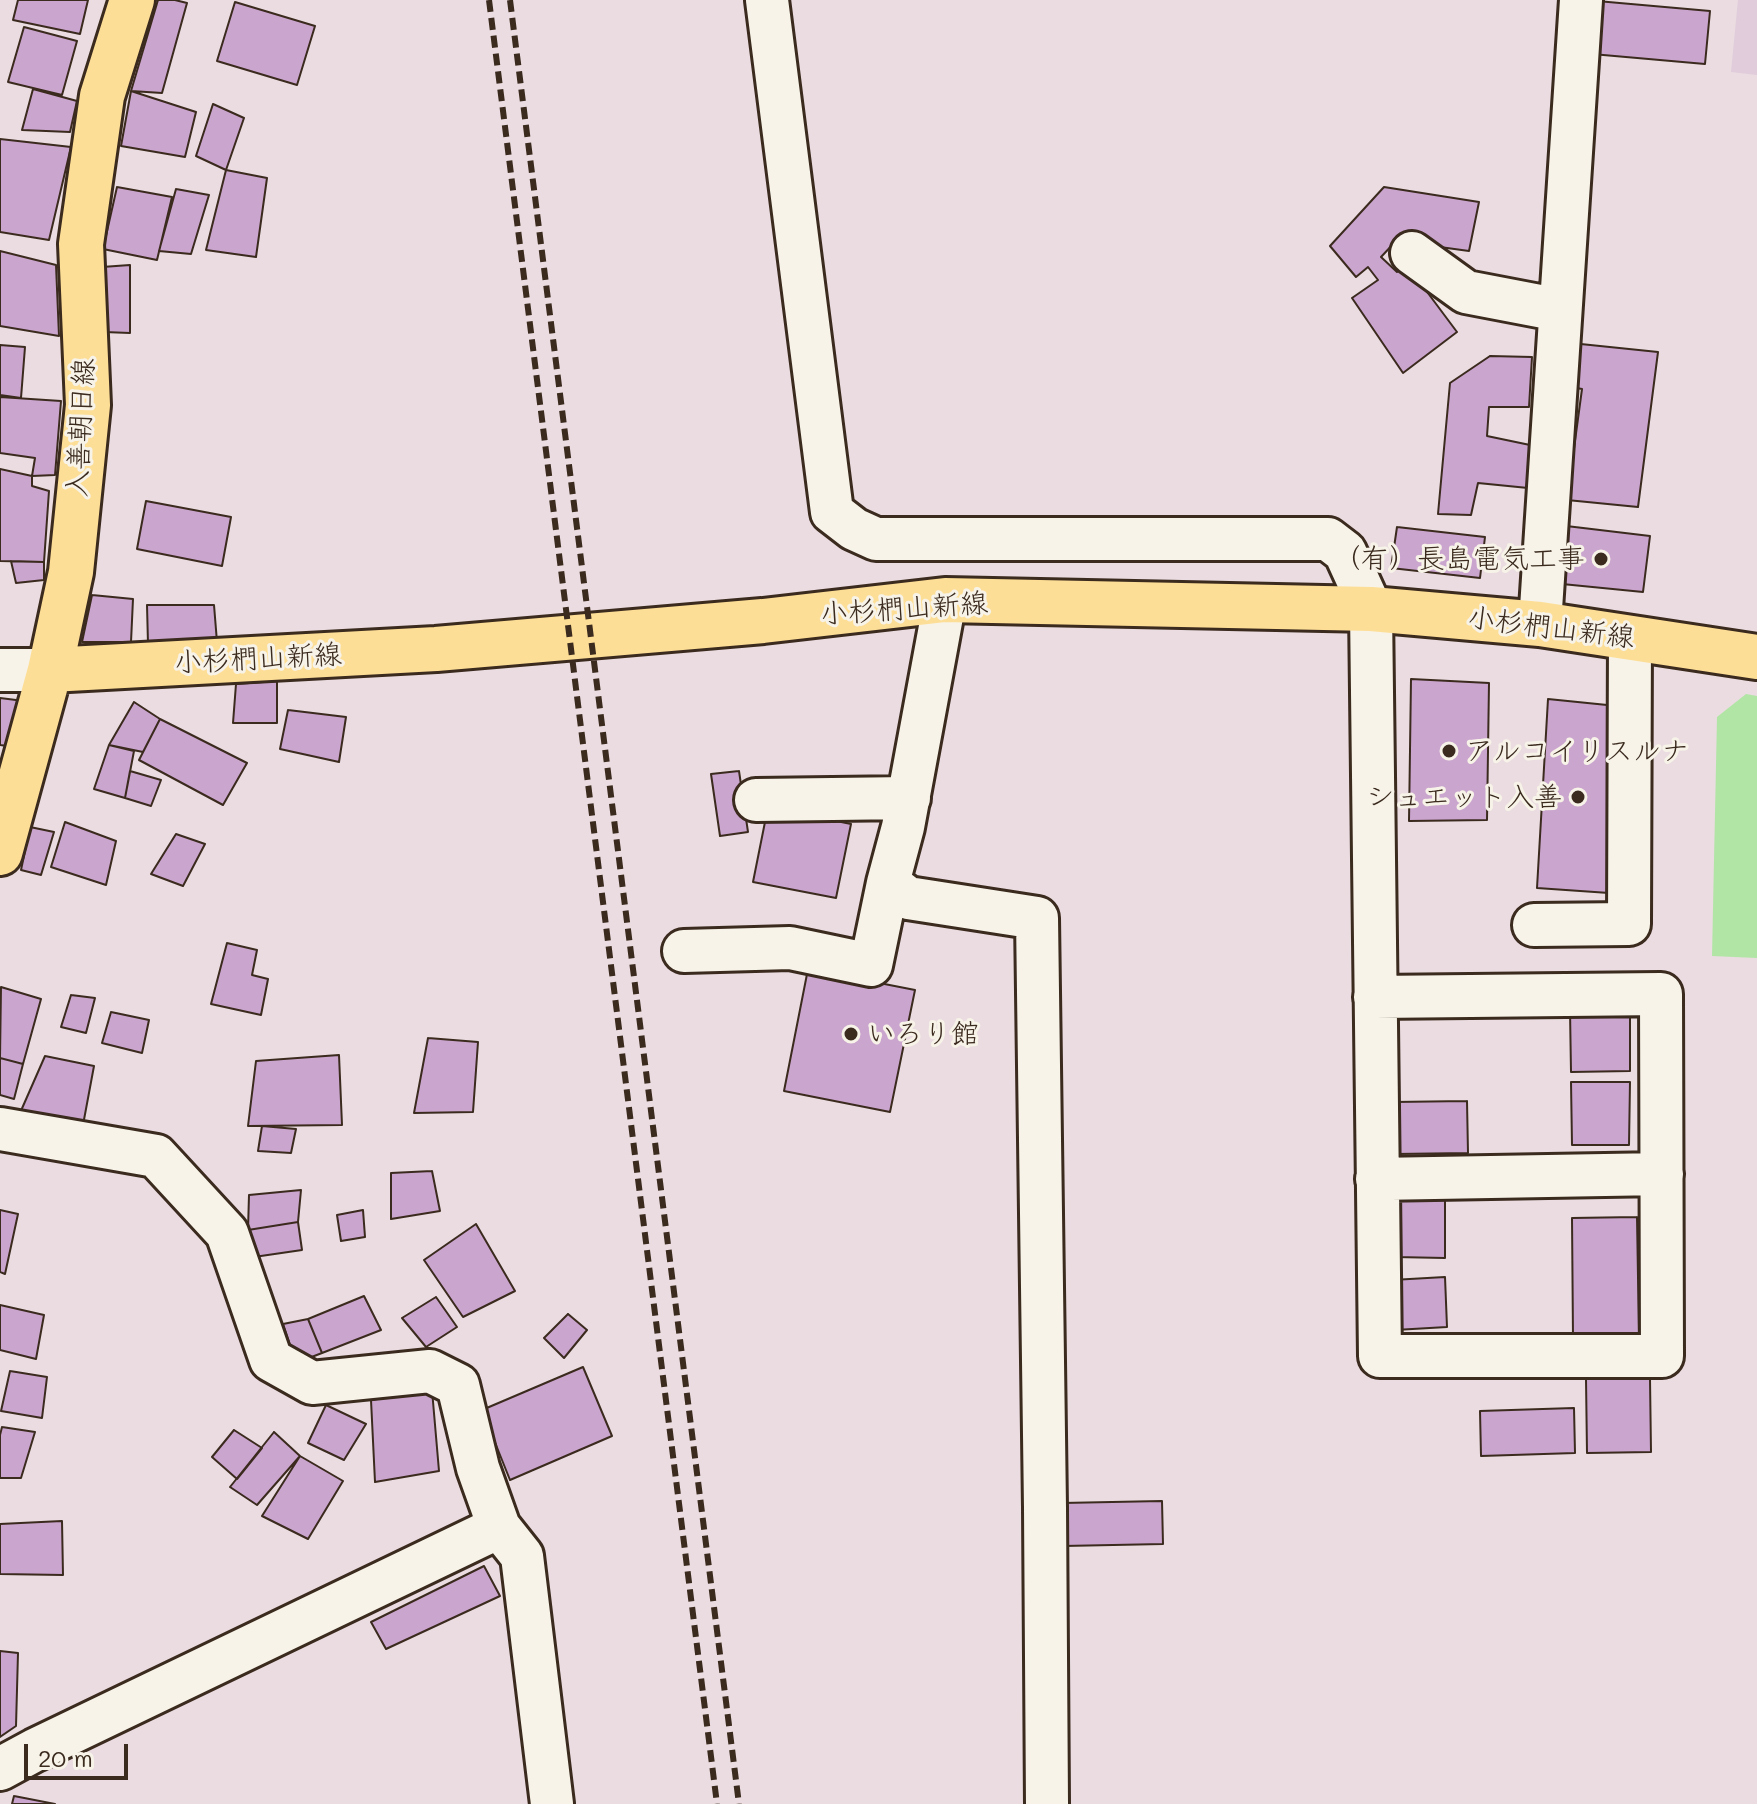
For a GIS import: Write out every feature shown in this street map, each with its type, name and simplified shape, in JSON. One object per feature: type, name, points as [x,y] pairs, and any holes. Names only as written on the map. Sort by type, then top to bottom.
[{"type":"main road","name":"入善朝日線","points":[[0,853],[50,670],[71,572],[88,405],[81,244],[102,96],[132,0]]},
{"type":"main road","name":"小杉椚山新線","points":[[50,670],[436,649],[763,621],[945,600],[1371,609],[1540,624],[1757,657]]},
{"type":"street","points":[[767,0],[832,512],[854,529],[876,539],[1328,539],[1345,552],[1371,609],[1375,997],[1377,1179],[1380,1356],[1662,1356],[1661,994],[1375,997]]},
{"type":"street","points":[[1540,624],[1581,0]]},
{"type":"street","points":[[1412,253],[1466,292],[1560,310]]},
{"type":"street","points":[[684,951],[790,948],[871,965],[909,798],[945,600]]},
{"type":"street","points":[[1534,925],[1629,924],[1630,638]]},
{"type":"street","points":[[0,670],[50,670]]},
{"type":"street","points":[[756,800],[909,798]]},
{"type":"street","points":[[888,883],[908,898],[1037,918],[1047,1804]]},
{"type":"street","points":[[0,1129],[156,1156],[227,1233],[271,1360],[312,1383],[430,1371],[458,1385],[478,1468],[499,1527],[522,1556],[552,1804]]},
{"type":"street","points":[[1377,1179],[1662,1174]]},
{"type":"street","points":[[0,1769],[499,1527]]},
{"type":"shaded area","points":[[1738,0],[1757,0],[1757,75],[1731,72]]},
{"type":"green space","points":[[1746,694],[1757,696],[1757,958],[1712,956],[1717,717]]},
{"type":"building","points":[[18,0],[88,0],[80,34],[13,20]]},
{"type":"building","points":[[158,0],[187,3],[162,93],[131,91]]},
{"type":"building","points":[[1597,1],[1710,11],[1705,64],[1592,54]]},
{"type":"building","points":[[235,2],[315,26],[297,85],[217,61]]},
{"type":"building","points":[[24,27],[77,41],[62,95],[8,82]]},
{"type":"building","points":[[33,89],[77,101],[70,132],[22,130]]},
{"type":"building","points":[[131,91],[196,112],[185,157],[121,146]]},
{"type":"building","points":[[213,104],[244,118],[226,170],[196,156]]},
{"type":"building","points":[[0,139],[71,147],[49,240],[0,232]]},
{"type":"building","points":[[226,170],[267,178],[256,257],[206,250]]},
{"type":"building","points":[[117,187],[172,197],[157,260],[103,249]]},
{"type":"building","points":[[1384,187],[1479,202],[1469,251],[1396,241],[1381,257],[1397,272],[1407,265],[1457,332],[1403,373],[1352,298],[1378,280],[1368,267],[1356,277],[1330,246]]},
{"type":"building","points":[[176,189],[209,195],[191,254],[159,251]]},
{"type":"building","points":[[0,251],[56,265],[59,336],[0,326]]},
{"type":"building","points":[[130,265],[130,333],[104,332],[102,267]]},
{"type":"building","points":[[1571,343],[1658,352],[1638,507],[1567,500],[1582,389],[1566,386]]},
{"type":"building","points":[[0,345],[25,347],[21,398],[0,395]]},
{"type":"building","points":[[1490,356],[1532,357],[1529,407],[1489,407],[1487,436],[1530,445],[1528,488],[1478,483],[1471,515],[1438,514],[1450,383]]},
{"type":"building","points":[[0,397],[61,401],[55,475],[32,476],[35,458],[0,453]]},
{"type":"building","points":[[0,469],[32,476],[32,486],[49,491],[44,562],[0,561]]},
{"type":"building","points":[[146,501],[231,517],[222,566],[137,549]]},
{"type":"building","name":"（有）長島電気工事","points":[[1558,525],[1650,536],[1643,592],[1552,583]]},
{"type":"building","points":[[1397,527],[1485,537],[1480,578],[1391,568]]},
{"type":"building","points":[[11,561],[44,562],[44,580],[16,583]]},
{"type":"building","points":[[92,595],[133,599],[131,642],[82,642]]},
{"type":"building","points":[[147,605],[214,605],[217,642],[148,644]]},
{"type":"building","name":"アルコイリスルナ","points":[[1411,679],[1489,683],[1487,820],[1409,821]]},
{"type":"building","points":[[277,681],[277,723],[233,723],[236,684]]},
{"type":"building","points":[[0,698],[24,701],[14,747],[0,745]]},
{"type":"building","name":"シュエット入善","points":[[1548,699],[1617,706],[1609,893],[1537,888]]},
{"type":"building","points":[[134,702],[160,719],[143,752],[109,745]]},
{"type":"building","points":[[288,710],[346,717],[339,762],[280,749]]},
{"type":"building","points":[[160,719],[247,763],[223,805],[139,760]]},
{"type":"building","points":[[109,745],[134,751],[125,798],[94,789]]},
{"type":"building","points":[[130,771],[161,780],[151,806],[125,798]]},
{"type":"building","points":[[739,771],[748,832],[720,836],[711,774]]},
{"type":"building","points":[[768,807],[851,824],[836,898],[753,882]]},
{"type":"building","points":[[65,822],[116,841],[106,885],[51,867]]},
{"type":"building","points":[[30,827],[54,832],[41,875],[21,870]]},
{"type":"building","points":[[176,834],[205,844],[183,886],[151,874]]},
{"type":"building","points":[[227,943],[257,950],[252,975],[268,979],[261,1015],[211,1004]]},
{"type":"building","name":"いろり館","points":[[808,969],[915,990],[890,1112],[784,1091]]},
{"type":"building","points":[[1,987],[41,999],[23,1064],[0,1058]]},
{"type":"building","points":[[71,995],[95,998],[86,1033],[61,1027]]},
{"type":"building","points":[[1630,1009],[1630,1071],[1571,1072],[1570,1010]]},
{"type":"building","points":[[111,1012],[149,1020],[142,1053],[102,1043]]},
{"type":"building","points":[[428,1038],[478,1042],[473,1112],[414,1113]]},
{"type":"building","points":[[339,1055],[342,1125],[248,1126],[256,1061]]},
{"type":"building","points":[[45,1056],[94,1066],[83,1125],[20,1113]]},
{"type":"building","points":[[0,1058],[23,1064],[14,1099],[0,1095]]},
{"type":"building","points":[[1571,1082],[1630,1082],[1629,1145],[1572,1145]]},
{"type":"building","points":[[1467,1101],[1468,1153],[1395,1154],[1394,1102]]},
{"type":"building","points":[[262,1126],[296,1129],[291,1153],[258,1151]]},
{"type":"building","points":[[432,1171],[440,1211],[391,1219],[391,1173]]},
{"type":"building","points":[[301,1190],[298,1222],[248,1230],[249,1195]]},
{"type":"building","points":[[1396,1194],[1445,1194],[1445,1258],[1395,1257]]},
{"type":"building","points":[[0,1210],[18,1214],[5,1274],[0,1272]]},
{"type":"building","points":[[363,1210],[365,1237],[341,1241],[337,1215]]},
{"type":"building","points":[[1637,1217],[1639,1337],[1573,1338],[1572,1218]]},
{"type":"building","points":[[298,1222],[302,1250],[254,1257],[248,1230]]},
{"type":"building","points":[[476,1224],[515,1291],[463,1317],[424,1260]]},
{"type":"building","points":[[1445,1277],[1447,1327],[1395,1330],[1392,1280]]},
{"type":"building","points":[[364,1296],[381,1330],[322,1353],[308,1319]]},
{"type":"building","points":[[436,1297],[457,1327],[426,1347],[402,1318]]},
{"type":"building","points":[[0,1305],[44,1315],[36,1359],[0,1350]]},
{"type":"building","points":[[568,1314],[587,1330],[564,1358],[544,1338]]},
{"type":"building","points":[[308,1319],[322,1353],[296,1363],[283,1324]]},
{"type":"building","points":[[583,1367],[612,1436],[510,1480],[482,1410]]},
{"type":"building","points":[[10,1371],[47,1377],[42,1418],[1,1411]]},
{"type":"building","points":[[1586,1379],[1650,1379],[1651,1452],[1587,1453]]},
{"type":"building","points":[[432,1390],[439,1471],[375,1482],[371,1400]]},
{"type":"building","points":[[326,1405],[366,1424],[344,1460],[308,1443]]},
{"type":"building","points":[[1574,1408],[1575,1453],[1481,1456],[1480,1411]]},
{"type":"building","points":[[2,1427],[35,1432],[21,1478],[0,1478]]},
{"type":"building","points":[[234,1430],[262,1448],[237,1479],[212,1457]]},
{"type":"building","points":[[274,1432],[300,1456],[257,1505],[230,1487]]},
{"type":"building","points":[[300,1456],[343,1481],[308,1539],[262,1516]]},
{"type":"building","points":[[1162,1501],[1163,1544],[1063,1546],[1062,1503]]},
{"type":"building","points":[[62,1521],[63,1575],[0,1574],[0,1524]]},
{"type":"building","points":[[484,1566],[500,1596],[386,1649],[371,1622]]},
{"type":"building","points":[[0,1651],[18,1653],[16,1726],[0,1737]]},
{"type":"building","points":[[14,1796],[55,1804],[12,1804]]},
{"type":"railway","points":[[489,0],[717,1804]]},
{"type":"railway","points":[[510,0],[739,1804]]},
{"type":"place","name":"（有）長島電気工事","points":[[1601,559]]},
{"type":"place","name":"アルコイリスルナ","points":[[1449,751]]},
{"type":"place","name":"シュエット入善","points":[[1578,797]]},
{"type":"place","name":"いろり館","points":[[851,1034]]}]
